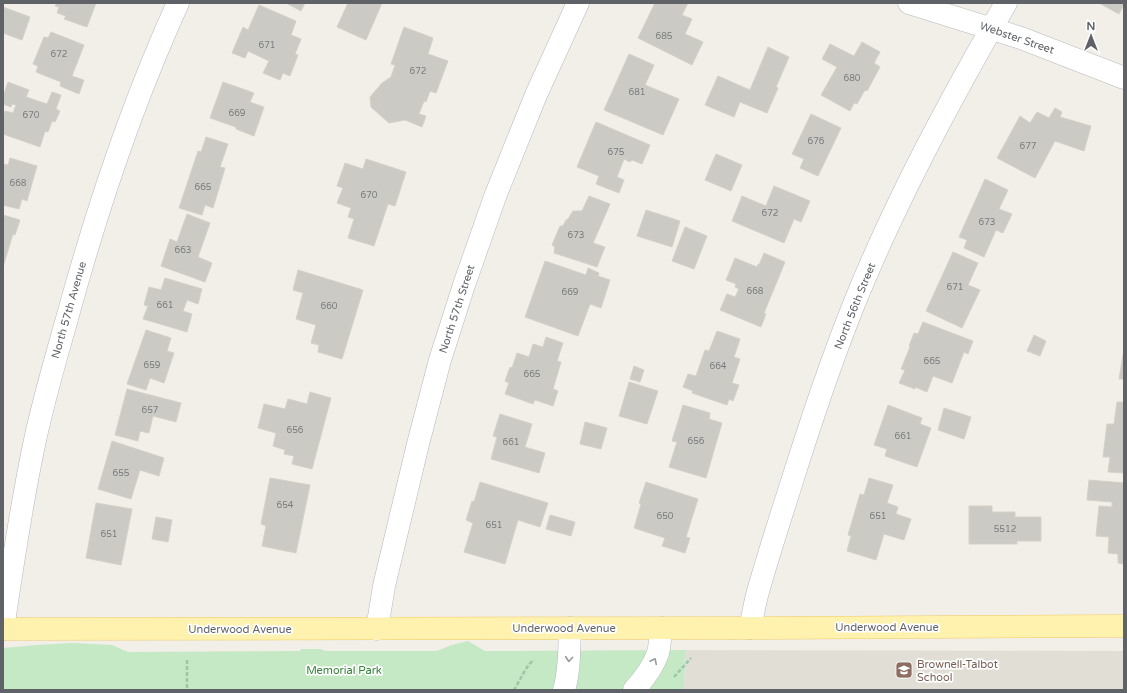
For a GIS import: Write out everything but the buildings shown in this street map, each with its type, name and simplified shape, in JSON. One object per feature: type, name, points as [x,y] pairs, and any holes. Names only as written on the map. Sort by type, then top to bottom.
[{"type":"main road","name":"Underwood Avenue","points":[[3,630],[1124,626]]},
{"type":"street","name":"North 57th Avenue","points":[[3,630],[18,527],[34,444],[72,298],[119,149],[162,37],[178,3]]},
{"type":"street","name":"North 57th Street","points":[[377,629],[384,586],[418,444],[440,360],[464,285],[496,194],[536,96],[578,3]]},
{"type":"street","name":"Webster Street","points":[[909,3],[1021,38],[1124,78]]},
{"type":"street","name":"North 56th Street","points":[[750,628],[760,587],[805,439],[830,367],[855,303],[885,233],[918,164],[976,54],[1006,3]]},
{"type":"street","points":[[564,690],[567,681],[570,628]]},
{"type":"street","points":[[634,690],[647,675],[656,658],[662,628]]},
{"type":"path","points":[[681,658],[687,663]]},
{"type":"path","points":[[187,660],[187,690]]},
{"type":"path","points":[[514,690],[530,662],[534,660]]},
{"type":"shaded area","name":"Brownell-Talbot School","points":[[685,650],[1124,651],[1124,690],[684,690]]},
{"type":"green space","name":"Memorial Park","points":[[468,641],[485,651],[685,650],[684,690],[3,690],[3,648],[72,643],[112,645],[128,652],[300,651],[301,649],[320,649],[326,651],[437,651]]},
{"type":"place","name":"Brownell-Talbot School","points":[[904,670]]}]
